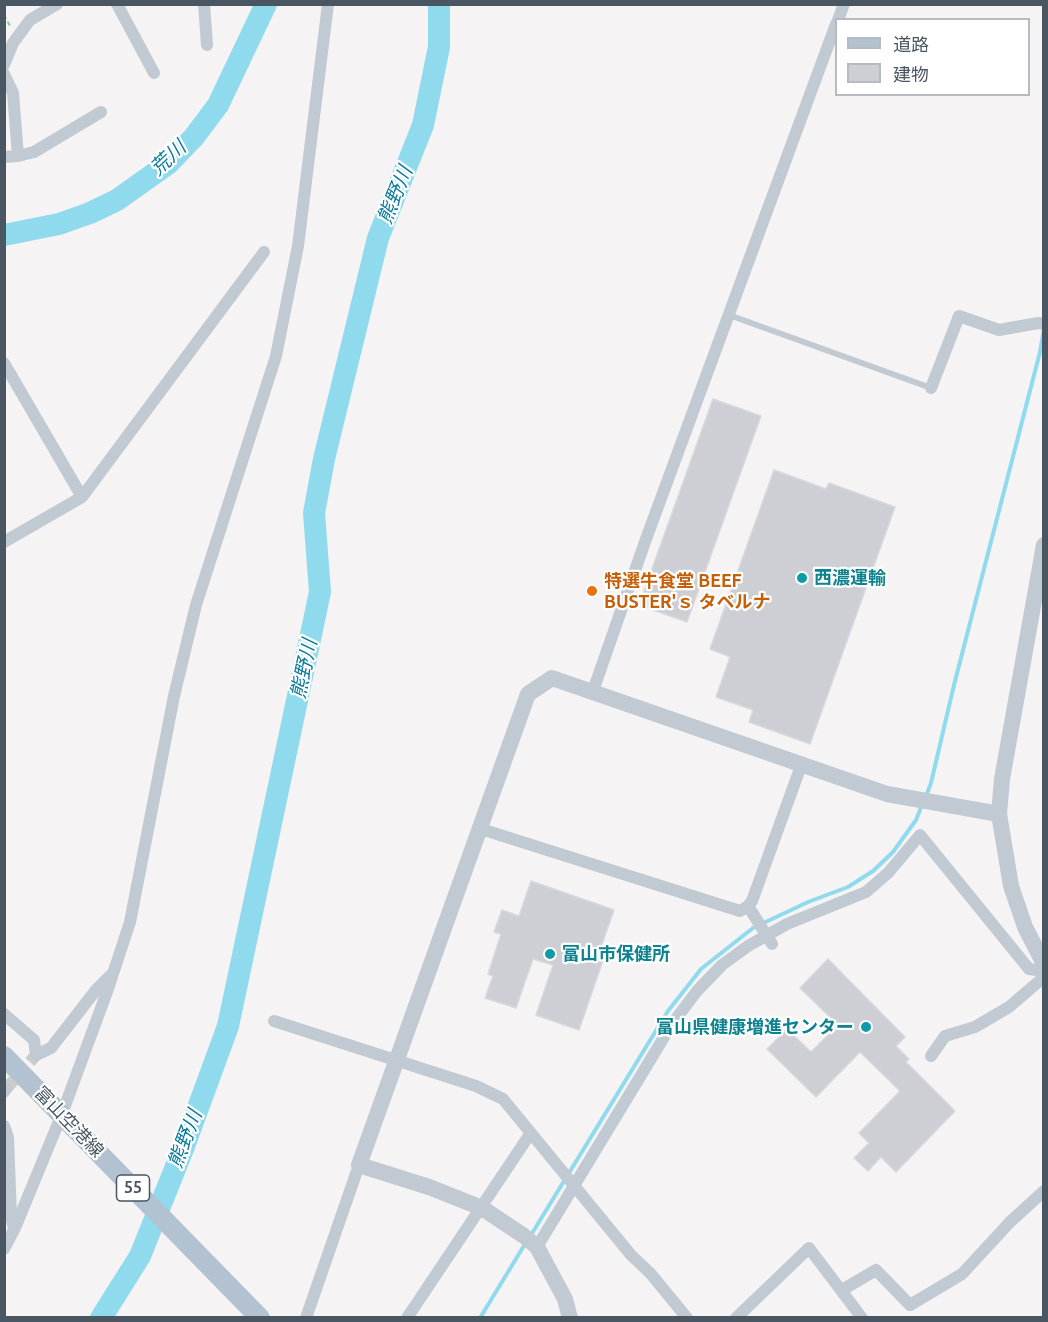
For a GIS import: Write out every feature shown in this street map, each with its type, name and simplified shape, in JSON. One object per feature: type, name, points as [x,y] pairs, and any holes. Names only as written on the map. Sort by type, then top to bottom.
[{"type":"main road","name":"富山空港線","points":[[4,1056],[260,1317]]},
{"type":"street","points":[[4,65],[13,43],[30,20],[57,4]]},
{"type":"street","points":[[117,4],[154,73]]},
{"type":"street","points":[[204,4],[207,45]]},
{"type":"street","points":[[4,1249],[66,1118],[130,922],[174,696],[196,605],[276,356],[298,246],[328,4]]},
{"type":"street","points":[[593,691],[728,315],[835,29]]},
{"type":"street","points":[[4,74],[13,93],[18,156]]},
{"type":"street","points":[[4,157],[34,152],[101,112]]},
{"type":"street","points":[[4,542],[82,497],[264,252]]},
{"type":"street","points":[[931,388],[959,316],[999,330],[1044,324]]},
{"type":"street","points":[[4,363],[82,497]]},
{"type":"street","points":[[1044,545],[1002,779],[999,814],[1011,886],[1025,927],[1044,964]]},
{"type":"street","points":[[306,1317],[396,1059],[528,694],[552,678],[887,794],[999,814]]},
{"type":"street","points":[[481,829],[740,911],[748,906],[802,763]]},
{"type":"street","points":[[537,1247],[672,1024],[697,991],[722,965],[769,940],[787,924],[866,892],[888,873],[920,835],[1029,969],[1044,971]]},
{"type":"street","points":[[748,906],[769,940]]},
{"type":"street","points":[[4,1014],[34,1040],[36,1055],[51,1048],[96,990],[113,973]]},
{"type":"street","points":[[931,1056],[945,1036],[975,1027],[1009,1007],[1044,977]]},
{"type":"street","points":[[274,1021],[476,1086],[503,1099],[530,1134],[687,1317]]},
{"type":"street","points":[[4,1126],[8,1137],[11,1216],[14,1230]]},
{"type":"street","points":[[407,1317],[530,1134]]},
{"type":"street","points":[[359,1165],[429,1187],[482,1208],[524,1236],[537,1247],[565,1299],[570,1317]]},
{"type":"street","points":[[842,1290],[876,1270],[910,1305],[962,1274],[1010,1222],[1044,1191]]},
{"type":"street","points":[[736,1317],[809,1248],[862,1317]]},
{"type":"lane","points":[[728,315],[931,388]]},
{"type":"building","points":[[713,399],[761,416],[687,622],[639,605]]},
{"type":"building","name":"西濃運輸","points":[[774,470],[826,489],[829,483],[895,507],[810,744],[749,722],[753,710],[716,697],[730,657],[710,649]]},
{"type":"building","name":"富山市保健所","points":[[531,881],[614,910],[601,947],[607,949],[579,1030],[536,1015],[553,965],[533,959],[516,1008],[485,998],[493,976],[488,974],[501,934],[494,932],[502,910],[519,916]]},
{"type":"building","name":"富山県健康増進センター","points":[[828,959],[905,1037],[896,1046],[909,1059],[906,1062],[955,1111],[896,1172],[881,1157],[868,1171],[854,1158],[869,1143],[859,1133],[900,1091],[860,1052],[816,1097],[767,1049],[787,1029],[811,1052],[838,1025],[800,988]]},
{"type":"waterway","name":"荒川","points":[[4,235],[59,224],[90,213],[117,200],[169,163],[194,137],[218,105],[266,4]]},
{"type":"waterway","name":"熊野川","points":[[101,1318],[140,1256],[183,1149],[228,1026],[320,592],[314,513],[324,459],[378,238],[423,125],[439,47],[439,4]]},
{"type":"waterway","points":[[926,796],[1044,329]]},
{"type":"waterway","points":[[531,1235],[668,1011],[701,969],[753,928],[808,902],[848,887],[873,871],[893,852],[916,820],[922,805]]},
{"type":"waterway","points":[[480,1318],[525,1244]]},
{"type":"tunnel","points":[[6,1089],[36,1055]]},
{"type":"place","name":"西濃運輸","points":[[802,578]]},
{"type":"place","name":"特選牛食堂 BEEF BUSTER'ｓ タベルナ","points":[[592,591]]},
{"type":"place","name":"富山市保健所","points":[[550,954]]},
{"type":"place","name":"富山県健康増進センター","points":[[866,1027]]}]
